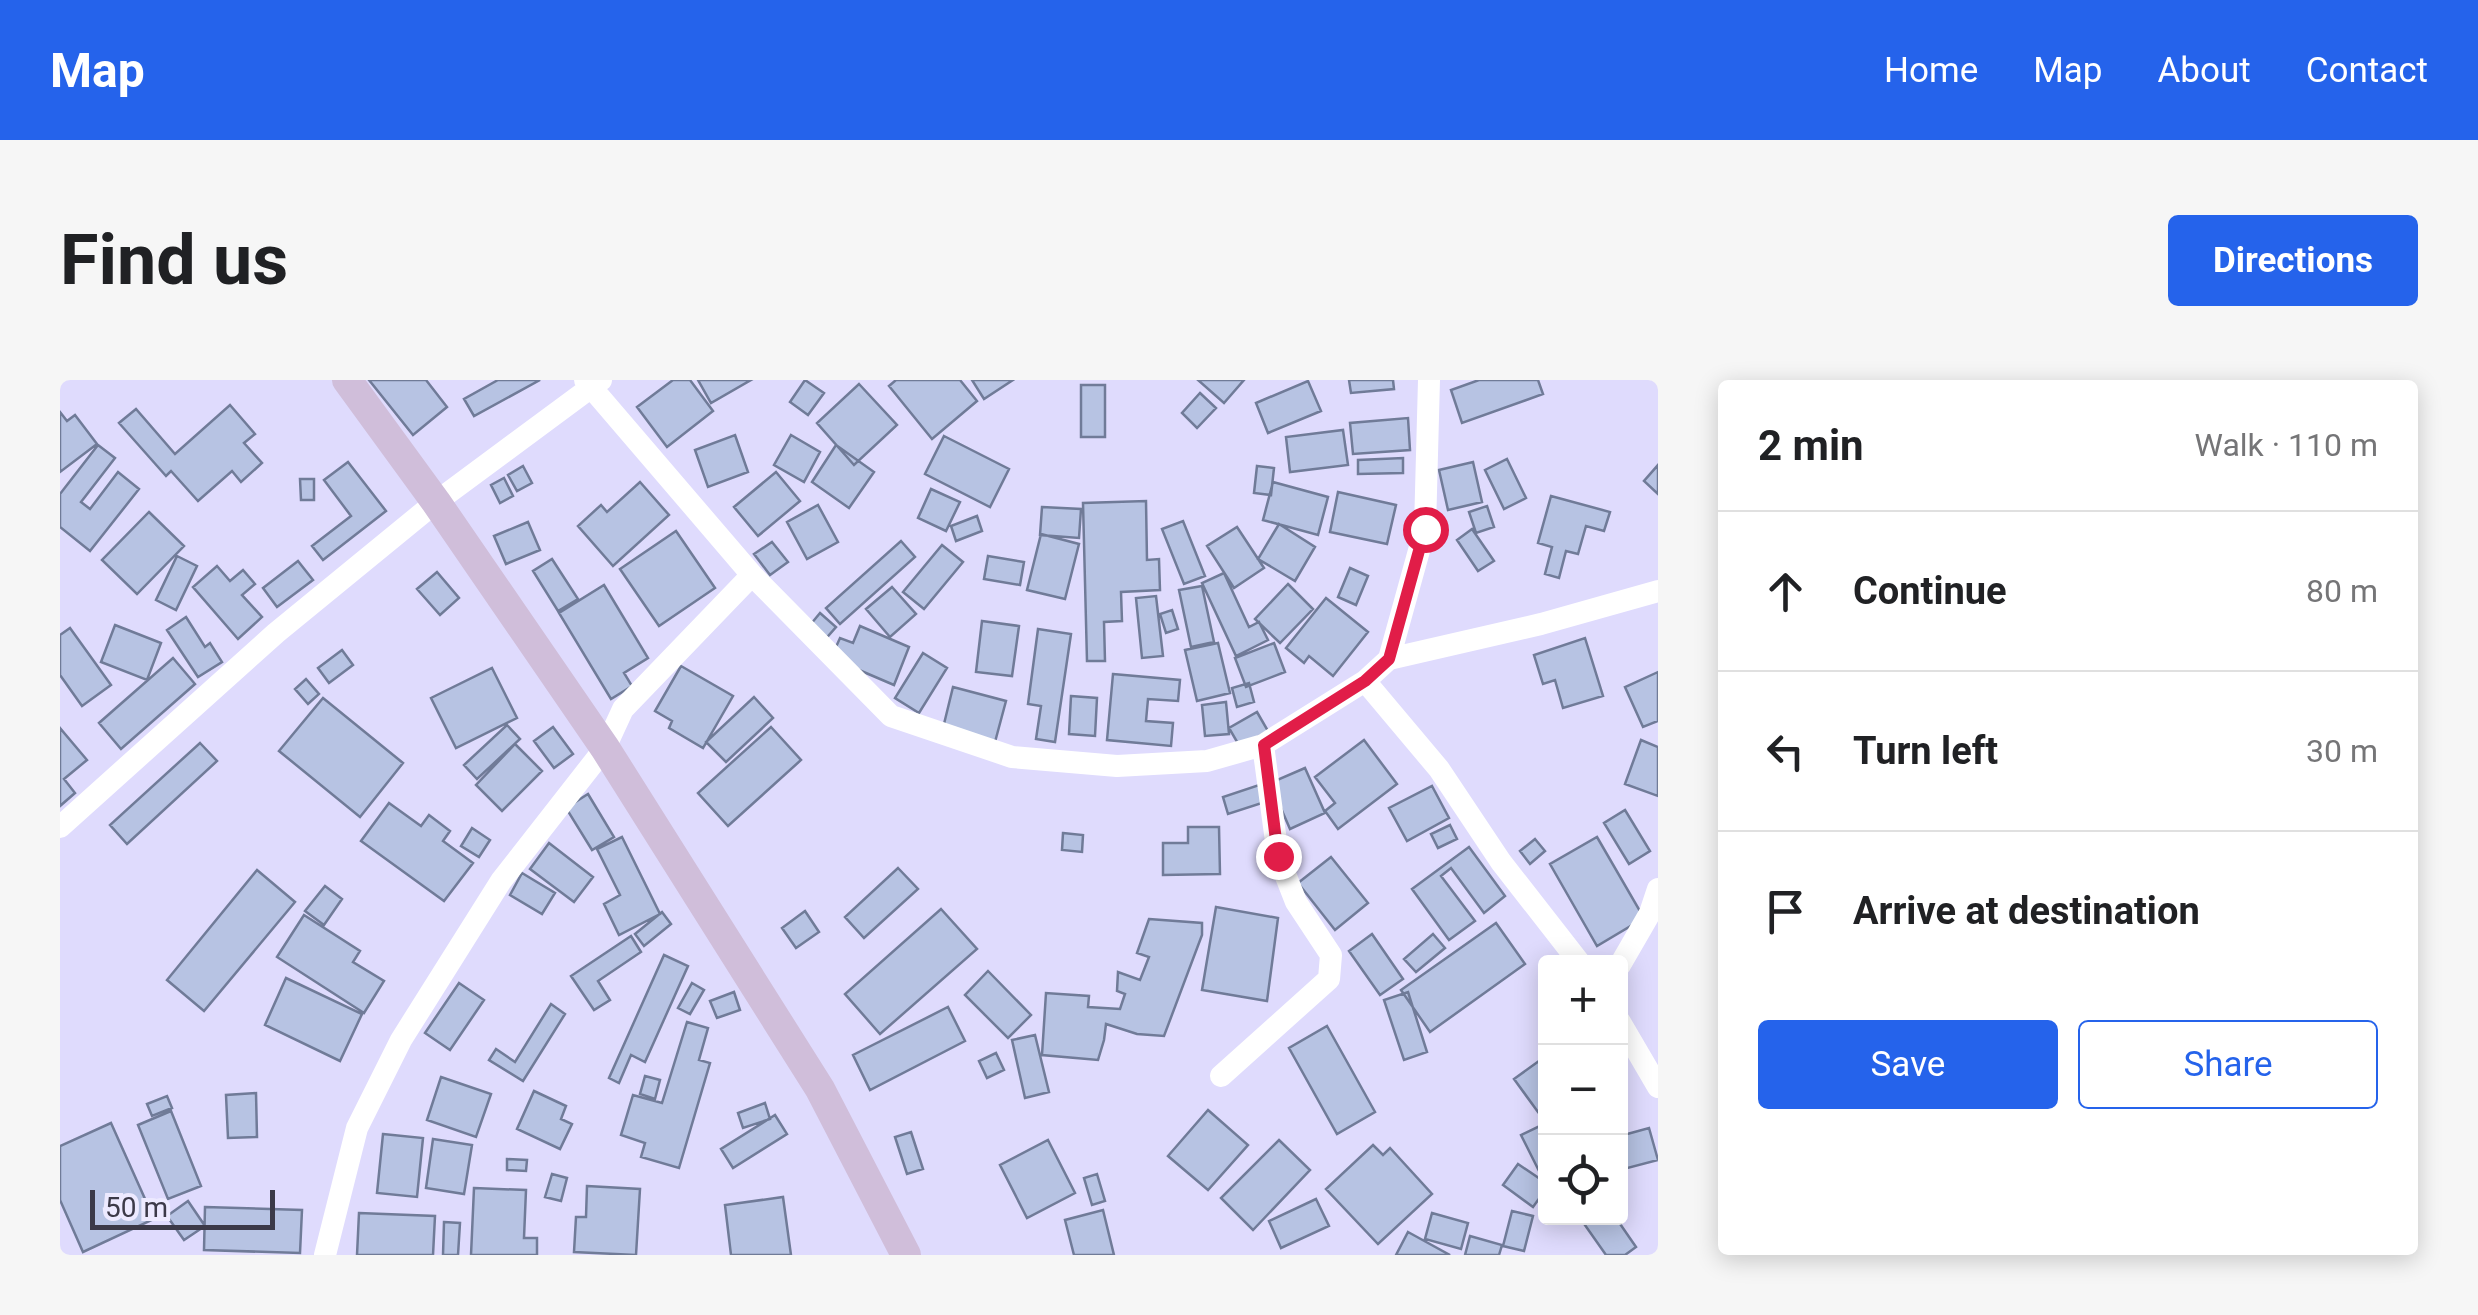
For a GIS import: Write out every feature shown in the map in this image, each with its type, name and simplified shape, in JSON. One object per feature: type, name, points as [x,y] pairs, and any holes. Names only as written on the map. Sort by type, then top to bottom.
[{"type":"main road","points":[[347,380],[605,748],[820,1089],[906,1255]]},
{"type":"street","points":[[1389,659],[1425,529],[1429,380]]},
{"type":"street","points":[[60,827],[276,633],[436,502],[593,383],[752,576],[891,716],[1012,757],[1118,766],[1207,760],[1264,745],[1365,681],[1389,659],[1541,624],[1658,591]]},
{"type":"street","points":[[326,1255],[358,1128],[401,1040],[501,880],[605,748],[623,709],[752,576]]},
{"type":"street","points":[[1365,681],[1438,769],[1501,862],[1574,955]]},
{"type":"street","points":[[1221,1076],[1329,980],[1331,955],[1296,902],[1278,856],[1264,745]]},
{"type":"street","points":[[1626,955],[1658,890]]},
{"type":"street","points":[[1628,1036],[1658,1087]]},
{"type":"building","points":[[369,380],[426,380],[447,407],[413,435]]},
{"type":"building","points":[[498,380],[540,380],[474,416],[464,399]]},
{"type":"building","points":[[673,380],[690,380],[713,411],[667,447],[637,407]]},
{"type":"building","points":[[698,380],[751,380],[711,403]]},
{"type":"building","points":[[805,380],[824,393],[808,415],[790,402]]},
{"type":"building","points":[[896,380],[960,380],[977,401],[932,439],[889,386]]},
{"type":"building","points":[[972,380],[1013,380],[984,399]]},
{"type":"building","points":[[1198,380],[1244,380],[1224,403]]},
{"type":"building","points":[[1349,380],[1393,380],[1394,389],[1351,393]]},
{"type":"building","points":[[1479,380],[1538,380],[1543,394],[1462,423],[1451,390]]},
{"type":"building","points":[[1308,381],[1321,411],[1268,433],[1256,403]]},
{"type":"building","points":[[859,384],[897,425],[854,465],[817,423]]},
{"type":"building","points":[[1081,385],[1105,385],[1105,437],[1081,437]]},
{"type":"building","points":[[1200,393],[1216,408],[1197,428],[1182,413]]},
{"type":"building","points":[[230,405],[255,434],[244,443],[262,463],[241,482],[232,471],[198,501],[171,471],[166,476],[119,423],[136,409],[175,454]]},
{"type":"building","points":[[60,412],[67,421],[75,415],[97,444],[60,472]]},
{"type":"building","points":[[1408,418],[1410,450],[1353,454],[1350,423]]},
{"type":"building","points":[[1343,430],[1348,465],[1290,472],[1286,437]]},
{"type":"building","points":[[735,435],[748,472],[708,487],[695,450]]},
{"type":"building","points":[[791,435],[820,452],[804,482],[774,465]]},
{"type":"building","points":[[944,436],[1009,469],[990,507],[925,474]]},
{"type":"building","points":[[98,445],[115,458],[81,502],[90,509],[118,472],[139,489],[90,551],[60,527],[60,494]]},
{"type":"building","points":[[836,445],[874,472],[849,508],[812,482]]},
{"type":"building","points":[[1403,458],[1403,473],[1358,474],[1358,460]]},
{"type":"building","points":[[1507,459],[1526,498],[1504,509],[1485,470]]},
{"type":"building","points":[[348,462],[386,511],[323,560],[312,546],[351,516],[324,480]]},
{"type":"building","points":[[1473,462],[1482,502],[1448,510],[1439,470]]},
{"type":"building","points":[[1658,465],[1658,494],[1644,481]]},
{"type":"building","points":[[523,466],[532,483],[517,491],[508,475]]},
{"type":"building","points":[[1257,466],[1274,468],[1271,495],[1254,493]]},
{"type":"building","points":[[776,472],[800,501],[758,536],[734,507]]},
{"type":"building","points":[[504,478],[513,496],[500,503],[491,485]]},
{"type":"building","points":[[300,479],[314,479],[314,500],[301,500]]},
{"type":"building","points":[[640,482],[669,515],[613,566],[578,526],[601,505],[607,512]]},
{"type":"building","points":[[1273,482],[1328,497],[1318,535],[1263,520]]},
{"type":"building","points":[[931,489],[960,502],[946,531],[918,518]]},
{"type":"building","points":[[1338,492],[1396,505],[1387,544],[1330,532]]},
{"type":"building","points":[[1551,496],[1610,512],[1604,531],[1586,526],[1578,554],[1566,551],[1559,578],[1545,574],[1552,547],[1538,543]]},
{"type":"building","points":[[1146,501],[1147,560],[1159,559],[1160,590],[1121,592],[1122,621],[1104,622],[1105,661],[1087,661],[1083,503]]},
{"type":"building","points":[[818,505],[838,542],[807,559],[787,522]]},
{"type":"building","points":[[1487,506],[1494,527],[1476,533],[1469,512]]},
{"type":"building","points":[[1042,507],[1081,509],[1079,538],[1040,535]]},
{"type":"building","points":[[149,512],[184,546],[137,594],[102,560]]},
{"type":"building","points":[[977,516],[982,531],[956,541],[951,526]]},
{"type":"building","points":[[1183,521],[1205,576],[1184,584],[1162,529]]},
{"type":"building","points":[[528,522],[540,550],[506,564],[494,536]]},
{"type":"building","points":[[1279,524],[1315,547],[1295,581],[1258,559]]},
{"type":"building","points":[[1237,527],[1264,568],[1234,588],[1207,546]]},
{"type":"building","points":[[1472,529],[1494,561],[1478,571],[1457,540]]},
{"type":"building","points":[[676,531],[715,588],[659,626],[620,569]]},
{"type":"building","points":[[1041,534],[1079,544],[1065,599],[1027,590]]},
{"type":"building","points":[[901,541],[915,557],[840,624],[826,608]]},
{"type":"building","points":[[772,542],[788,562],[770,575],[754,554]]},
{"type":"building","points":[[942,545],[963,562],[924,609],[903,592]]},
{"type":"building","points":[[177,556],[197,566],[176,610],[156,600]]},
{"type":"building","points":[[988,556],[1024,562],[1020,585],[984,579]]},
{"type":"building","points":[[552,559],[578,599],[558,611],[533,571]]},
{"type":"building","points":[[298,561],[313,580],[277,607],[263,588]]},
{"type":"building","points":[[217,566],[230,581],[243,570],[255,584],[242,595],[262,617],[238,639],[193,587]]},
{"type":"building","points":[[1350,568],[1368,576],[1356,605],[1338,597]]},
{"type":"building","points":[[437,572],[459,598],[440,615],[417,589]]},
{"type":"building","points":[[1224,573],[1249,627],[1259,622],[1268,640],[1236,656],[1202,583]]},
{"type":"building","points":[[1288,584],[1313,609],[1280,643],[1255,619]]},
{"type":"building","points":[[604,585],[648,658],[624,673],[632,686],[611,699],[559,613]]},
{"type":"building","points":[[1202,586],[1214,642],[1191,647],[1179,590]]},
{"type":"building","points":[[892,587],[916,614],[890,637],[866,609]]},
{"type":"building","points":[[1156,596],[1163,656],[1142,658],[1136,598]]},
{"type":"building","points":[[1326,598],[1368,632],[1333,676],[1309,656],[1304,663],[1286,648]]},
{"type":"building","points":[[1172,610],[1178,629],[1166,633],[1160,614]]},
{"type":"building","points":[[820,613],[836,627],[822,643],[806,630]]},
{"type":"building","points":[[186,617],[205,647],[210,643],[222,662],[198,677],[167,630]]},
{"type":"building","points":[[982,621],[1019,626],[1012,676],[976,672]]},
{"type":"building","points":[[115,625],[161,643],[147,680],[101,662]]},
{"type":"building","points":[[860,626],[909,647],[894,685],[831,658],[840,638],[853,643]]},
{"type":"building","points":[[70,628],[111,685],[82,706],[60,675],[60,635]]},
{"type":"building","points":[[1038,629],[1071,634],[1055,742],[1036,739],[1041,706],[1028,704]]},
{"type":"building","points":[[1585,638],[1603,696],[1563,708],[1555,680],[1543,684],[1534,655]]},
{"type":"building","points":[[1218,643],[1230,693],[1197,701],[1185,650]]},
{"type":"building","points":[[1274,643],[1285,672],[1246,687],[1235,658]]},
{"type":"building","points":[[342,650],[353,665],[329,683],[318,668]]},
{"type":"building","points":[[923,653],[947,668],[919,713],[895,698]]},
{"type":"building","points":[[173,658],[195,684],[121,749],[99,723]]},
{"type":"building","points":[[681,666],[733,696],[703,748],[669,728],[672,721],[655,711]]},
{"type":"building","points":[[492,668],[517,718],[456,748],[431,698]]},
{"type":"building","points":[[1658,672],[1658,721],[1643,727],[1625,687]]},
{"type":"building","points":[[1113,674],[1180,680],[1178,701],[1148,699],[1146,721],[1173,723],[1171,746],[1107,740]]},
{"type":"building","points":[[306,679],[319,694],[308,704],[295,689]]},
{"type":"building","points":[[1249,683],[1254,702],[1237,707],[1232,688]]},
{"type":"building","points":[[953,687],[1006,701],[995,742],[943,728]]},
{"type":"building","points":[[1071,696],[1097,698],[1095,736],[1069,734]]},
{"type":"building","points":[[754,697],[773,718],[726,762],[706,742]]},
{"type":"building","points":[[323,698],[403,763],[360,817],[279,751]]},
{"type":"building","points":[[1226,702],[1229,734],[1205,736],[1202,705]]},
{"type":"building","points":[[1257,712],[1268,731],[1240,747],[1229,728]]},
{"type":"building","points":[[507,725],[520,739],[477,779],[464,765]]},
{"type":"building","points":[[553,727],[573,754],[554,768],[534,741]]},
{"type":"building","points":[[771,727],[801,760],[728,826],[698,793]]},
{"type":"building","points":[[60,728],[87,760],[64,779],[75,793],[60,806]]},
{"type":"building","points":[[1364,740],[1397,784],[1338,829],[1325,811],[1335,803],[1315,777]]},
{"type":"building","points":[[1641,740],[1658,747],[1658,796],[1625,784]]},
{"type":"building","points":[[200,743],[217,761],[127,844],[110,825]]},
{"type":"building","points":[[515,744],[542,771],[502,811],[476,785]]},
{"type":"building","points":[[1305,768],[1325,813],[1290,829],[1270,783]]},
{"type":"building","points":[[1259,785],[1265,802],[1228,814],[1223,797]]},
{"type":"building","points":[[1432,786],[1449,818],[1407,841],[1389,808]]},
{"type":"building","points":[[588,794],[614,837],[592,850],[566,808]]},
{"type":"building","points":[[389,803],[421,826],[429,815],[450,831],[443,841],[473,863],[444,901],[361,841]]},
{"type":"building","points":[[1625,810],[1650,851],[1629,864],[1604,823]]},
{"type":"building","points":[[1450,825],[1457,839],[1438,848],[1431,834]]},
{"type":"building","points":[[1188,827],[1219,827],[1220,874],[1163,875],[1163,843],[1188,843]]},
{"type":"building","points":[[472,828],[490,840],[479,857],[461,846]]},
{"type":"building","points":[[1063,833],[1083,835],[1082,852],[1062,850]]},
{"type":"building","points":[[622,837],[660,914],[619,935],[604,904],[620,895],[597,849]]},
{"type":"building","points":[[1597,837],[1644,918],[1597,946],[1550,864]]},
{"type":"building","points":[[1535,839],[1545,851],[1530,864],[1520,851]]},
{"type":"building","points":[[549,843],[593,877],[574,902],[530,869]]},
{"type":"building","points":[[1469,847],[1505,896],[1484,913],[1451,868],[1441,876],[1475,921],[1449,940],[1412,889]]},
{"type":"building","points":[[1331,857],[1368,903],[1335,930],[1298,883]]},
{"type":"building","points":[[898,868],[918,889],[864,938],[845,917]]},
{"type":"building","points":[[257,870],[295,902],[204,1011],[167,980]]},
{"type":"building","points":[[522,873],[555,893],[542,914],[510,895]]},
{"type":"building","points":[[325,886],[342,899],[324,925],[305,911]]},
{"type":"building","points":[[1216,907],[1278,918],[1267,1001],[1202,990]]},
{"type":"building","points":[[941,909],[977,949],[880,1034],[845,994]]},
{"type":"building","points":[[805,911],[819,932],[796,948],[782,928]]},
{"type":"building","points":[[662,912],[671,924],[644,946],[635,934]]},
{"type":"building","points":[[304,915],[360,951],[353,962],[384,981],[364,1013],[277,957]]},
{"type":"building","points":[[1149,919],[1202,923],[1202,935],[1164,1036],[1137,1034],[1106,1024],[1098,1060],[1042,1055],[1046,993],[1089,996],[1088,1007],[1120,1009],[1125,994],[1117,991],[1118,972],[1140,980],[1149,957],[1137,953]]},
{"type":"building","points":[[1496,923],[1525,964],[1430,1032],[1401,990]]},
{"type":"building","points":[[1372,934],[1403,979],[1380,995],[1349,951]]},
{"type":"building","points":[[1433,934],[1445,948],[1416,972],[1404,959]]},
{"type":"building","points":[[631,936],[641,952],[598,981],[610,1000],[594,1010],[571,976]]},
{"type":"building","points":[[664,955],[688,966],[645,1062],[631,1055],[619,1083],[609,1078]]},
{"type":"building","points":[[988,971],[1031,1015],[1008,1038],[965,995]]},
{"type":"building","points":[[286,978],[362,1014],[340,1061],[265,1025]]},
{"type":"building","points":[[459,983],[484,1000],[450,1050],[425,1033]]},
{"type":"building","points":[[692,983],[704,990],[690,1014],[678,1008]]},
{"type":"building","points":[[734,992],[740,1010],[717,1018],[710,1001]]},
{"type":"building","points":[[1408,992],[1427,1052],[1404,1060],[1384,1000]]},
{"type":"building","points":[[551,1004],[565,1014],[523,1081],[489,1060],[496,1049],[515,1062]]},
{"type":"building","points":[[948,1007],[965,1041],[870,1090],[853,1055]]},
{"type":"building","points":[[687,1022],[708,1028],[699,1060],[710,1063],[679,1168],[641,1157],[645,1143],[621,1135],[633,1095],[662,1103]]},
{"type":"building","points":[[1327,1026],[1375,1112],[1337,1134],[1289,1048]]},
{"type":"building","points":[[1035,1035],[1049,1092],[1025,1098],[1012,1040]]},
{"type":"building","points":[[996,1053],[1004,1070],[987,1078],[979,1061]]},
{"type":"building","points":[[1538,1062],[1538,1112],[1514,1079]]},
{"type":"building","points":[[645,1076],[660,1080],[655,1099],[640,1094]]},
{"type":"building","points":[[441,1077],[491,1094],[476,1137],[427,1120]]},
{"type":"building","points":[[534,1091],[566,1106],[561,1119],[572,1124],[560,1149],[517,1129]]},
{"type":"building","points":[[256,1093],[257,1137],[228,1138],[226,1095]]},
{"type":"building","points":[[167,1096],[172,1108],[152,1116],[147,1104]]},
{"type":"building","points":[[765,1103],[770,1119],[743,1128],[738,1113]]},
{"type":"building","points":[[1208,1110],[1248,1145],[1208,1190],[1168,1156]]},
{"type":"building","points":[[171,1111],[201,1186],[168,1199],[138,1125]]},
{"type":"building","points":[[775,1115],[787,1134],[733,1168],[721,1149]]},
{"type":"building","points":[[111,1123],[154,1219],[83,1252],[60,1200],[60,1146]]},
{"type":"building","points":[[1538,1127],[1538,1169],[1521,1135]]},
{"type":"building","points":[[1649,1128],[1658,1160],[1628,1168],[1628,1134]]},
{"type":"building","points":[[911,1132],[923,1169],[907,1174],[895,1137]]},
{"type":"building","points":[[383,1134],[423,1138],[417,1197],[377,1193]]},
{"type":"building","points":[[433,1139],[472,1145],[464,1194],[426,1188]]},
{"type":"building","points":[[1048,1140],[1075,1193],[1027,1218],[1000,1165]]},
{"type":"building","points":[[1279,1140],[1310,1170],[1253,1230],[1221,1198]]},
{"type":"building","points":[[1373,1145],[1383,1155],[1390,1148],[1432,1194],[1378,1244],[1326,1189]]},
{"type":"building","points":[[507,1159],[527,1160],[526,1171],[507,1170]]},
{"type":"building","points":[[1518,1164],[1538,1178],[1538,1200],[1533,1207],[1503,1185]]},
{"type":"building","points":[[552,1174],[567,1178],[561,1201],[545,1197]]},
{"type":"building","points":[[1097,1174],[1105,1201],[1092,1205],[1084,1178]]},
{"type":"building","points":[[587,1186],[640,1189],[636,1255],[574,1252],[576,1217],[586,1217]]},
{"type":"building","points":[[474,1188],[526,1190],[524,1238],[537,1238],[537,1255],[471,1255]]},
{"type":"building","points":[[783,1197],[791,1255],[731,1255],[725,1205]]},
{"type":"building","points":[[1316,1199],[1329,1226],[1281,1248],[1269,1221]]},
{"type":"building","points":[[188,1201],[205,1226],[184,1240],[167,1216]]},
{"type":"building","points":[[205,1207],[302,1210],[300,1253],[204,1250]]},
{"type":"building","points":[[1103,1210],[1114,1255],[1074,1255],[1065,1220]]},
{"type":"building","points":[[1512,1211],[1533,1216],[1524,1251],[1503,1246]]},
{"type":"building","points":[[359,1213],[435,1216],[433,1255],[357,1255]]},
{"type":"building","points":[[1432,1213],[1468,1223],[1461,1249],[1425,1239]]},
{"type":"building","points":[[444,1222],[460,1223],[458,1255],[443,1255]]},
{"type":"building","points":[[1585,1225],[1621,1225],[1636,1247],[1625,1255],[1606,1255]]},
{"type":"building","points":[[1408,1232],[1450,1255],[1396,1255]]},
{"type":"building","points":[[1470,1236],[1502,1245],[1499,1255],[1465,1255]]},
{"type":"route","points":[[1278,856],[1264,745],[1365,681],[1389,659],[1425,529]]}]
